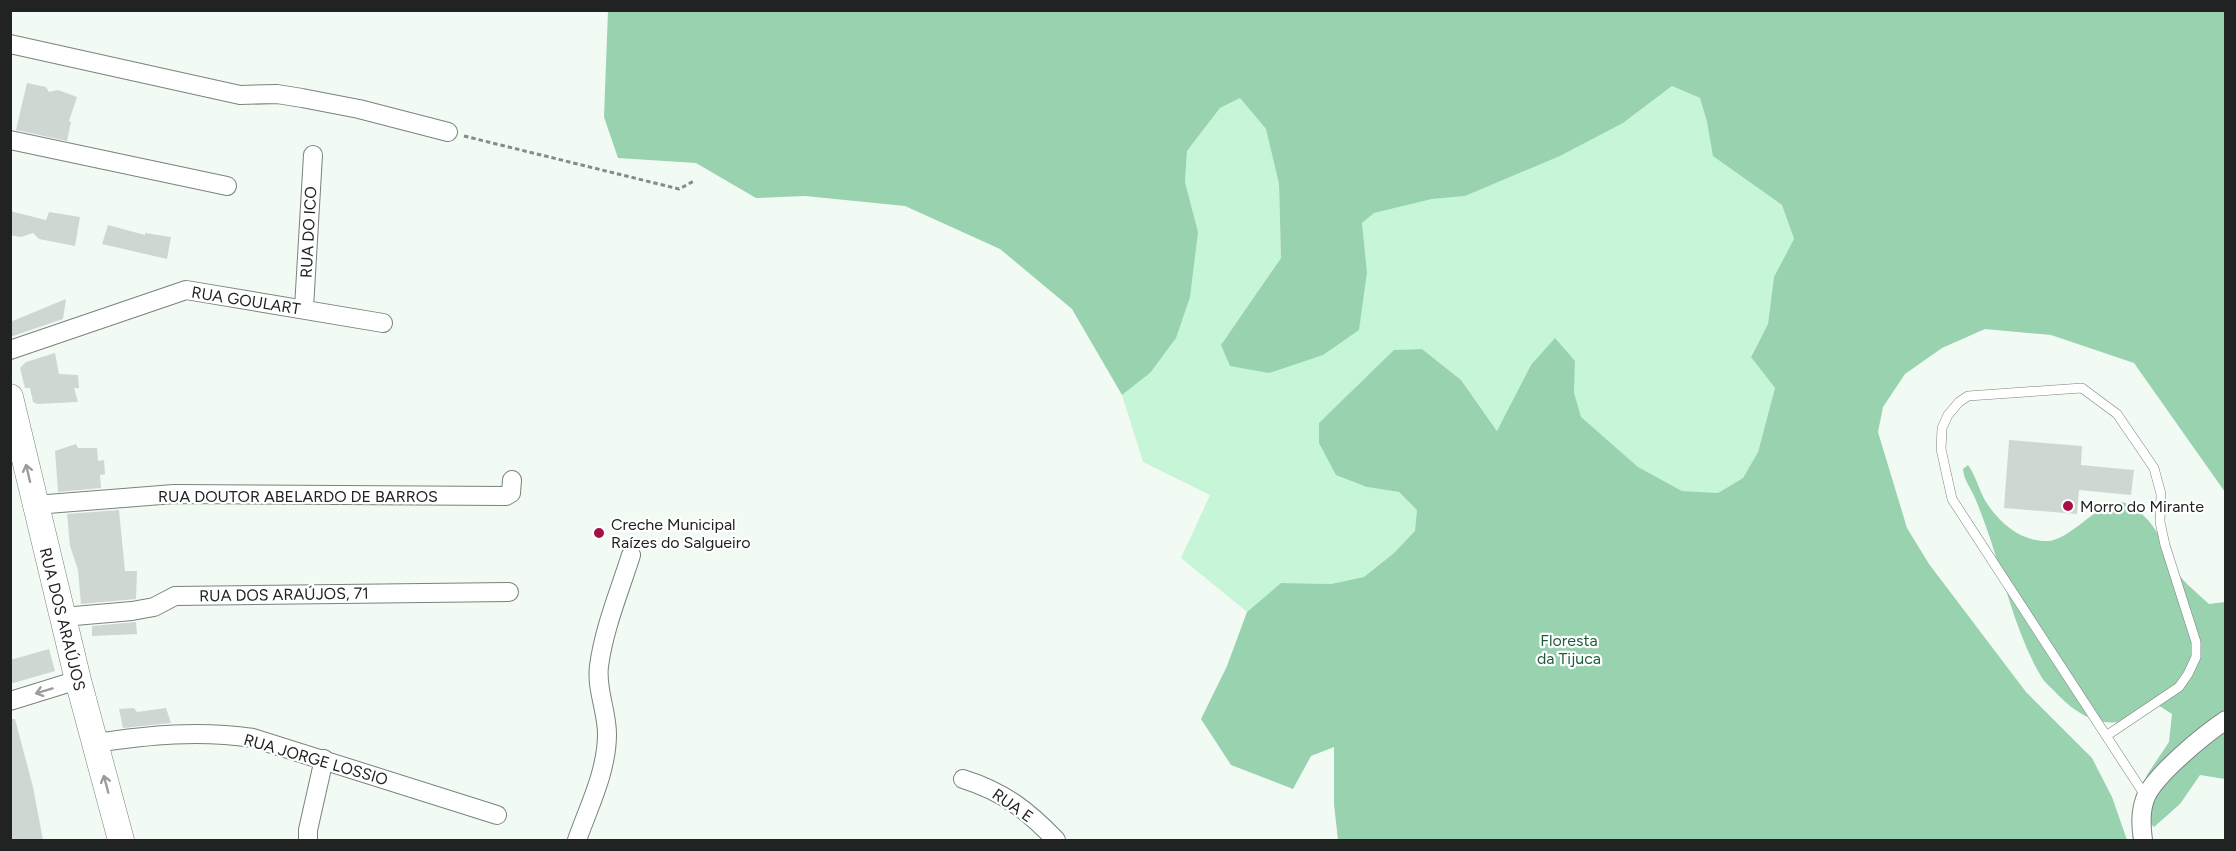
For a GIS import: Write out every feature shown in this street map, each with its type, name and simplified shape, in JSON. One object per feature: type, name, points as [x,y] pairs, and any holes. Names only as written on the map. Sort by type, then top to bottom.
[{"type":"street","points":[[10,44],[240,95],[277,94],[359,109],[448,132]]},
{"type":"street","points":[[10,140],[227,186]]},
{"type":"street","name":"RUA DO ICO","points":[[304,308],[313,155]]},
{"type":"street","name":"RUA GOULART","points":[[10,350],[186,290],[383,322]]},
{"type":"street","name":"RUA DOS ARAÚJOS","points":[[10,397],[78,680],[121,840]]},
{"type":"street","name":"RUA DOUTOR ABELARDO DE BARROS","points":[[35,506],[174,494],[506,496],[511,493],[512,480]]},
{"type":"street","points":[[577,840],[605,756],[607,734],[598,667],[631,555]]},
{"type":"street","name":"RUA DOS ARAÚJOS, 71","points":[[63,617],[154,607],[175,596],[509,592]]},
{"type":"street","points":[[10,701],[78,680]]},
{"type":"street","points":[[2143,840],[2141,820],[2146,797],[2159,776],[2226,720]]},
{"type":"street","name":"RUA JORGE LOSSIO","points":[[95,742],[186,733],[218,733],[253,738],[497,815]]},
{"type":"street","points":[[309,840],[308,830],[324,759]]},
{"type":"street","name":"RUA E","points":[[963,779],[1006,796],[1019,805],[1056,840]]},
{"type":"lane","points":[[2106,736],[2179,687],[2196,657],[2196,642],[2165,545],[2160,522],[2161,494],[2154,468],[2117,414],[2082,388],[1968,396],[1948,414],[1942,428],[1941,449],[1952,499],[2106,736],[2146,797]]},
{"type":"path","points":[[448,132],[679,189],[694,181]]},
{"type":"green space","name":"Floresta da Tijuca","points":[[608,11],[2225,11],[2225,492],[2134,363],[2051,335],[1985,329],[1942,348],[1905,374],[1883,407],[1878,432],[1907,528],[1929,564],[2026,692],[2092,758],[2112,797],[2127,840],[1338,840],[1334,804],[1334,747],[1311,756],[1293,789],[1231,765],[1201,719],[1227,666],[1247,612],[1281,583],[1331,584],[1364,577],[1394,553],[1415,531],[1417,510],[1399,492],[1367,487],[1336,475],[1319,443],[1319,423],[1394,350],[1422,349],[1461,380],[1497,431],[1531,365],[1555,338],[1575,361],[1574,393],[1581,417],[1638,467],[1682,491],[1718,493],[1743,478],[1758,452],[1775,388],[1751,357],[1768,324],[1774,277],[1794,239],[1782,205],[1713,156],[1700,98],[1672,86],[1623,123],[1560,156],[1465,196],[1432,199],[1374,213],[1362,223],[1367,272],[1359,330],[1323,355],[1269,373],[1230,366],[1221,345],[1281,258],[1279,184],[1266,129],[1240,98],[1220,108],[1187,151],[1185,182],[1198,232],[1190,297],[1176,338],[1150,373],[1122,395],[1072,309],[1000,249],[905,206],[805,196],[756,198],[696,163],[618,158],[604,117]]},
{"type":"green space","points":[[1672,86],[1700,98],[1714,156],[1782,205],[1794,240],[1774,277],[1768,324],[1751,356],[1775,388],[1758,452],[1743,478],[1718,493],[1682,491],[1638,467],[1580,417],[1574,393],[1575,361],[1531,365],[1498,432],[1461,380],[1422,349],[1394,350],[1367,487],[1399,492],[1417,510],[1416,531],[1394,553],[1364,577],[1331,584],[1281,583],[1247,612],[1181,558],[1210,495],[1143,462],[1122,395],[1150,373],[1198,232],[1185,182],[1187,151],[1220,108],[1240,98],[1266,129],[1279,184],[1281,258],[1221,345],[1367,272],[1362,223],[1374,213],[1432,199],[1465,196],[1560,156],[1623,123]]},
{"type":"green space","points":[[1968,465],[1984,497],[1998,518],[2012,530],[2038,541],[2058,539],[2109,505],[2119,502],[2127,504],[2140,512],[2154,528],[2170,563],[2184,581],[2209,604],[2225,602],[2225,779],[2200,775],[2180,804],[2154,827],[2142,815],[2138,797],[2147,775],[2169,742],[2172,714],[2158,705],[2144,714],[2118,722],[2094,719],[2070,706],[2044,680],[2033,662],[2019,628],[1985,525],[1965,477],[1963,469]]},
{"type":"building","points":[[27,83],[46,87],[49,92],[58,90],[77,97],[69,121],[71,122],[67,141],[16,130]]},
{"type":"building","points":[[10,211],[46,220],[49,212],[80,217],[75,246],[39,239],[33,233],[21,237],[10,235]]},
{"type":"building","points":[[108,225],[145,235],[145,233],[171,237],[167,259],[102,244]]},
{"type":"building","points":[[66,299],[63,319],[10,337],[10,322]]},
{"type":"building","points":[[55,353],[59,374],[78,375],[79,388],[74,388],[78,402],[37,404],[33,402],[30,388],[25,388],[20,368],[26,362]]},
{"type":"building","points":[[2009,440],[2082,446],[2081,465],[2134,470],[2131,495],[2079,490],[2077,514],[2004,508]]},
{"type":"building","points":[[76,444],[78,448],[97,448],[98,461],[104,460],[105,474],[100,475],[101,488],[58,492],[55,451]]},
{"type":"building","points":[[119,510],[125,571],[137,571],[136,599],[81,604],[78,570],[70,546],[67,514]]},
{"type":"building","points":[[136,622],[137,634],[92,636],[92,626]]},
{"type":"building","points":[[49,649],[55,671],[10,684],[10,660]]},
{"type":"building","points":[[134,708],[137,712],[166,708],[171,723],[123,728],[119,709]]},
{"type":"building","points":[[10,719],[15,719],[33,787],[43,840],[10,840]]},
{"type":"place","name":"Morro do Mirante","points":[[2068,506]]},
{"type":"place","name":"Creche Municipal Raízes do Salgueiro","points":[[599,533]]}]
